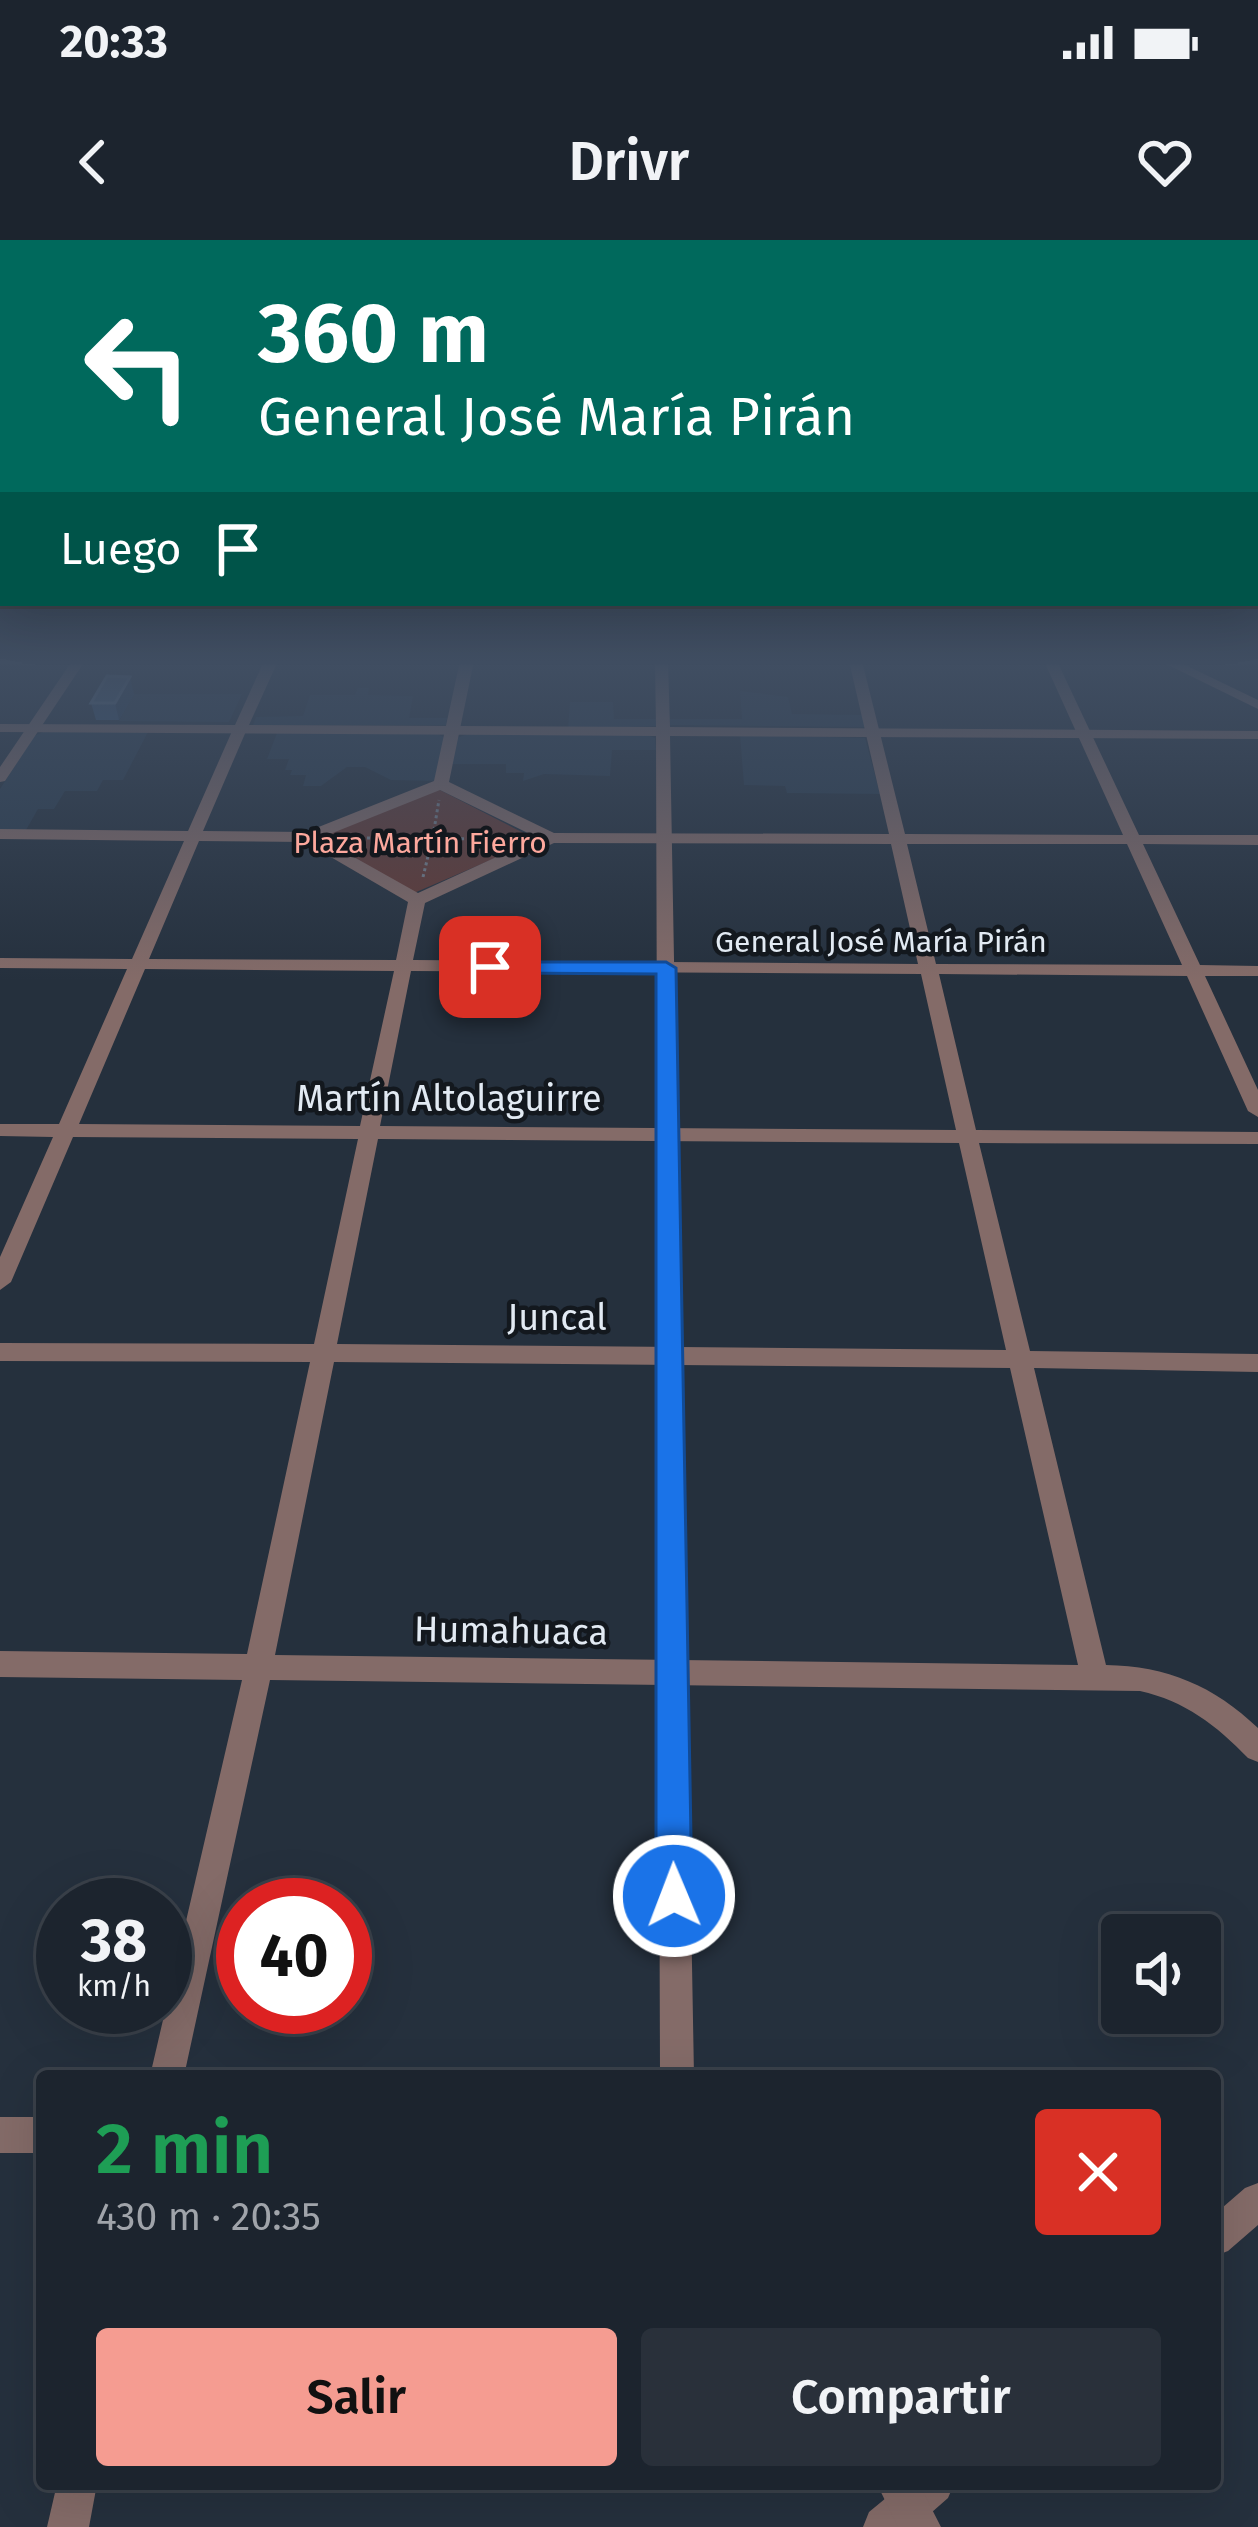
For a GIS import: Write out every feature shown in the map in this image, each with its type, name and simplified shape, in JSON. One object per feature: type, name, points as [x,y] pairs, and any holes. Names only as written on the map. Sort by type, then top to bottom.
[{"type":"street","points":[[0,1282],[224,768]]},
{"type":"street","points":[[441,784],[444,768]]},
{"type":"street","points":[[663,768],[677,2070]]},
{"type":"street","points":[[882,768],[1095,1677]]},
{"type":"street","points":[[1099,768],[1258,1112]]},
{"type":"street","points":[[0,834],[308,837],[441,784],[550,838]]},
{"type":"street","points":[[308,837],[417,900]]},
{"type":"street","points":[[417,900],[550,838],[1258,840]]},
{"type":"street","points":[[168,2070],[259,1666],[365,1132],[417,900]]},
{"type":"street","name":"General José María Pirán","points":[[0,963],[1258,971]]},
{"type":"street","name":"Martín Altolaguirre","points":[[0,1130],[1258,1138]]},
{"type":"street","name":"Juncal","points":[[0,1352],[669,1354],[1258,1363]]},
{"type":"street","name":"Humahuaca","points":[[0,1664],[1095,1677],[1175,1684],[1227,1715],[1258,1748]]},
{"type":"street","points":[[0,2135],[36,2135]]},
{"type":"street","points":[[1221,2233],[1258,2201]]},
{"type":"street","points":[[68,2527],[76,2490]]},
{"type":"path","points":[[434,830],[441,784]]},
{"type":"path","points":[[308,837],[415,838],[434,830]]},
{"type":"path","points":[[434,830],[449,839]]},
{"type":"path","points":[[415,838],[418,844],[430,847],[449,839],[550,838]]},
{"type":"path","points":[[417,900],[430,847]]},
{"type":"shaded area","points":[[14,768],[129,768],[123,780],[103,780],[97,791],[65,791],[54,809],[38,809],[26,830],[0,830],[0,789]]},
{"type":"shaded area","points":[[346,768],[321,786],[303,786],[306,775],[290,775],[292,770],[285,770]]},
{"type":"shaded area","points":[[366,768],[439,768],[436,781],[391,780]]},
{"type":"shaded area","points":[[506,768],[611,768],[610,776],[544,774],[523,781],[524,773],[506,773]]},
{"type":"shaded area","points":[[743,768],[873,768],[880,794],[787,793],[785,786],[744,785]]},
{"type":"green space","name":"Plaza Martín Fierro","points":[[438,789],[537,840],[414,893],[319,837]]},
{"type":"route","points":[[490,967],[666,968],[674,1896]]}]
